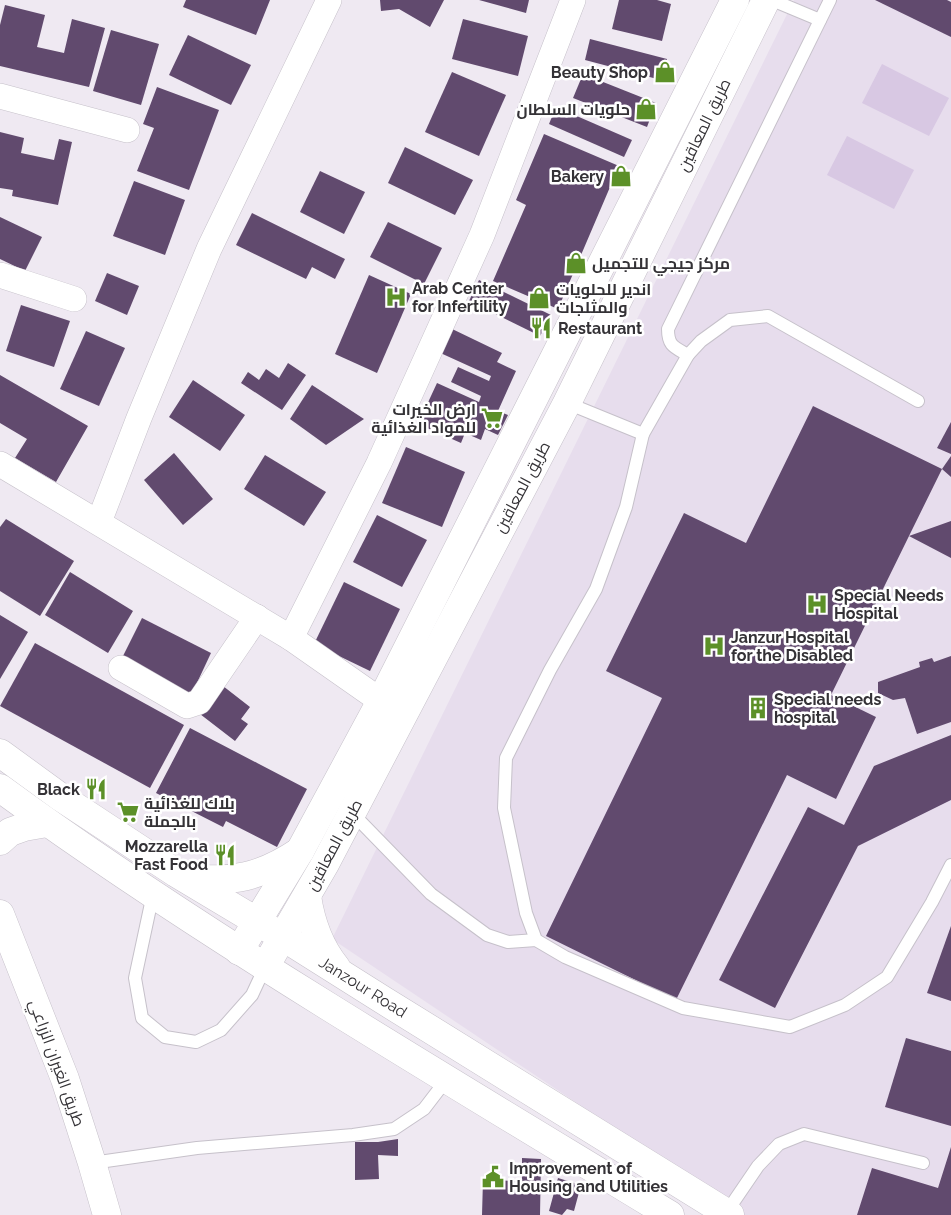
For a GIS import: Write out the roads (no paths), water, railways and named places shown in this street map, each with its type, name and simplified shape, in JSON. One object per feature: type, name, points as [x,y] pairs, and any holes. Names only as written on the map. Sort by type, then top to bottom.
[{"type":"street","points":[[99,522],[138,418],[210,249],[329,0]]},
{"type":"street","points":[[291,638],[379,463],[478,244],[573,0]]},
{"type":"street","name":"طريق المعاقين","points":[[239,951],[300,851],[381,701],[735,0]]},
{"type":"street","name":"طريق المعاقين","points":[[265,967],[325,864],[566,403],[766,0]]},
{"type":"street","points":[[0,96],[127,130]]},
{"type":"street","points":[[0,275],[74,299]]},
{"type":"street","points":[[0,464],[291,638],[381,701]]},
{"type":"street","points":[[121,668],[187,706],[200,702],[257,617]]},
{"type":"street","name":"Janzour Road","points":[[0,753],[59,796],[176,874],[283,937],[728,1214]]},
{"type":"street","points":[[0,788],[47,823],[239,951],[670,1215]]},
{"type":"street","points":[[0,841],[10,832],[24,827],[47,823]]},
{"type":"street","points":[[176,874],[219,880],[240,878],[262,872],[300,851]]},
{"type":"street","points":[[307,896],[312,925],[318,939],[344,976]]},
{"type":"street","name":"طريق الغيران الزراعي","points":[[0,914],[65,1079],[107,1215]]},
{"type":"lane","points":[[772,0],[820,20]]},
{"type":"lane","points":[[688,355],[674,346],[668,339],[668,328],[830,0]]},
{"type":"lane","points":[[536,940],[526,913],[504,808],[506,758],[550,670],[596,588],[626,507],[643,434],[688,355],[702,341],[730,320],[768,316],[918,402]]},
{"type":"lane","points":[[566,403],[643,434]]},
{"type":"lane","points":[[352,813],[431,894],[487,936],[508,942],[536,940],[565,957],[683,1008],[790,1027],[846,1005],[887,977],[932,902],[951,865]]},
{"type":"lane","points":[[153,894],[135,978],[142,1018],[166,1037],[196,1042],[221,1030],[252,995],[265,967]]},
{"type":"lane","points":[[92,1163],[197,1148],[353,1136],[394,1129],[424,1109],[447,1079]]},
{"type":"lane","points":[[728,1214],[758,1166],[779,1144],[804,1134],[923,1163]]},
{"type":"place","name":"Beauty Shop","points":[[665,72]]},
{"type":"place","name":"حلويات السلطان","points":[[646,109]]},
{"type":"place","name":"Bakery","points":[[621,176]]},
{"type":"place","name":"مركز جيجي للتجميل","points":[[576,263]]},
{"type":"place","name":"Arab Center for Infertility","points":[[396,297]]},
{"type":"place","name":"اندير للحلويات والمثلجات","points":[[539,298]]},
{"type":"place","name":"Restaurant","points":[[541,328]]},
{"type":"place","name":"ارض الخيرات للمواد الغذائية","points":[[492,418]]},
{"type":"place","name":"Special Needs Hospital","points":[[817,604]]},
{"type":"place","name":"Janzur Hospital for the Disabled","points":[[714,646]]},
{"type":"place","name":"Special needs hospital","points":[[758,708]]},
{"type":"place","name":"Black","points":[[96,789]]},
{"type":"place","name":"بلاك للغذائية بالجملة","points":[[128,812]]},
{"type":"place","name":"Mozzarella Fast Food","points":[[225,855]]},
{"type":"place","name":"Improvement of Housing and Utilities","points":[[493,1177]]}]
